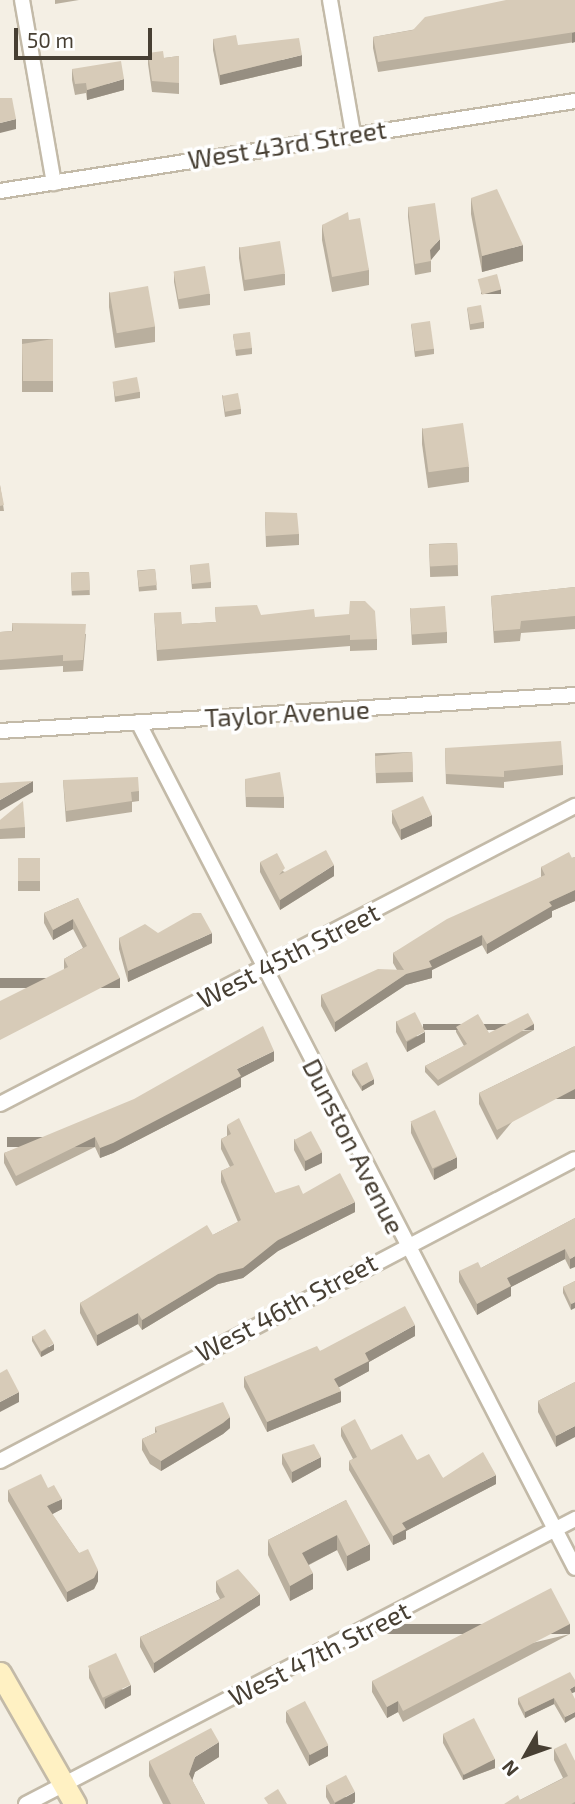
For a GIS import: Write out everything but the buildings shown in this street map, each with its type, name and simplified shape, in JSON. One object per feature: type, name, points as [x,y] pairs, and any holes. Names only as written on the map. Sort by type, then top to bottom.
[{"type":"main road","points":[[0,1673],[66,1795],[75,1804]]},
{"type":"street","points":[[22,0],[54,183]]},
{"type":"street","points":[[330,0],[353,133]]},
{"type":"street","name":"West 43rd Street","points":[[0,191],[353,133],[575,101]]},
{"type":"street","name":"Taylor Avenue","points":[[0,730],[575,695]]},
{"type":"street","name":"Dunston Avenue","points":[[138,722],[403,1244],[575,1568]]},
{"type":"street","name":"West 45th Street","points":[[0,1104],[575,806]]},
{"type":"street","name":"West 46th Street","points":[[0,1461],[403,1244],[575,1159]]},
{"type":"street","name":"West 47th Street","points":[[26,1804],[66,1795],[575,1519]]}]
